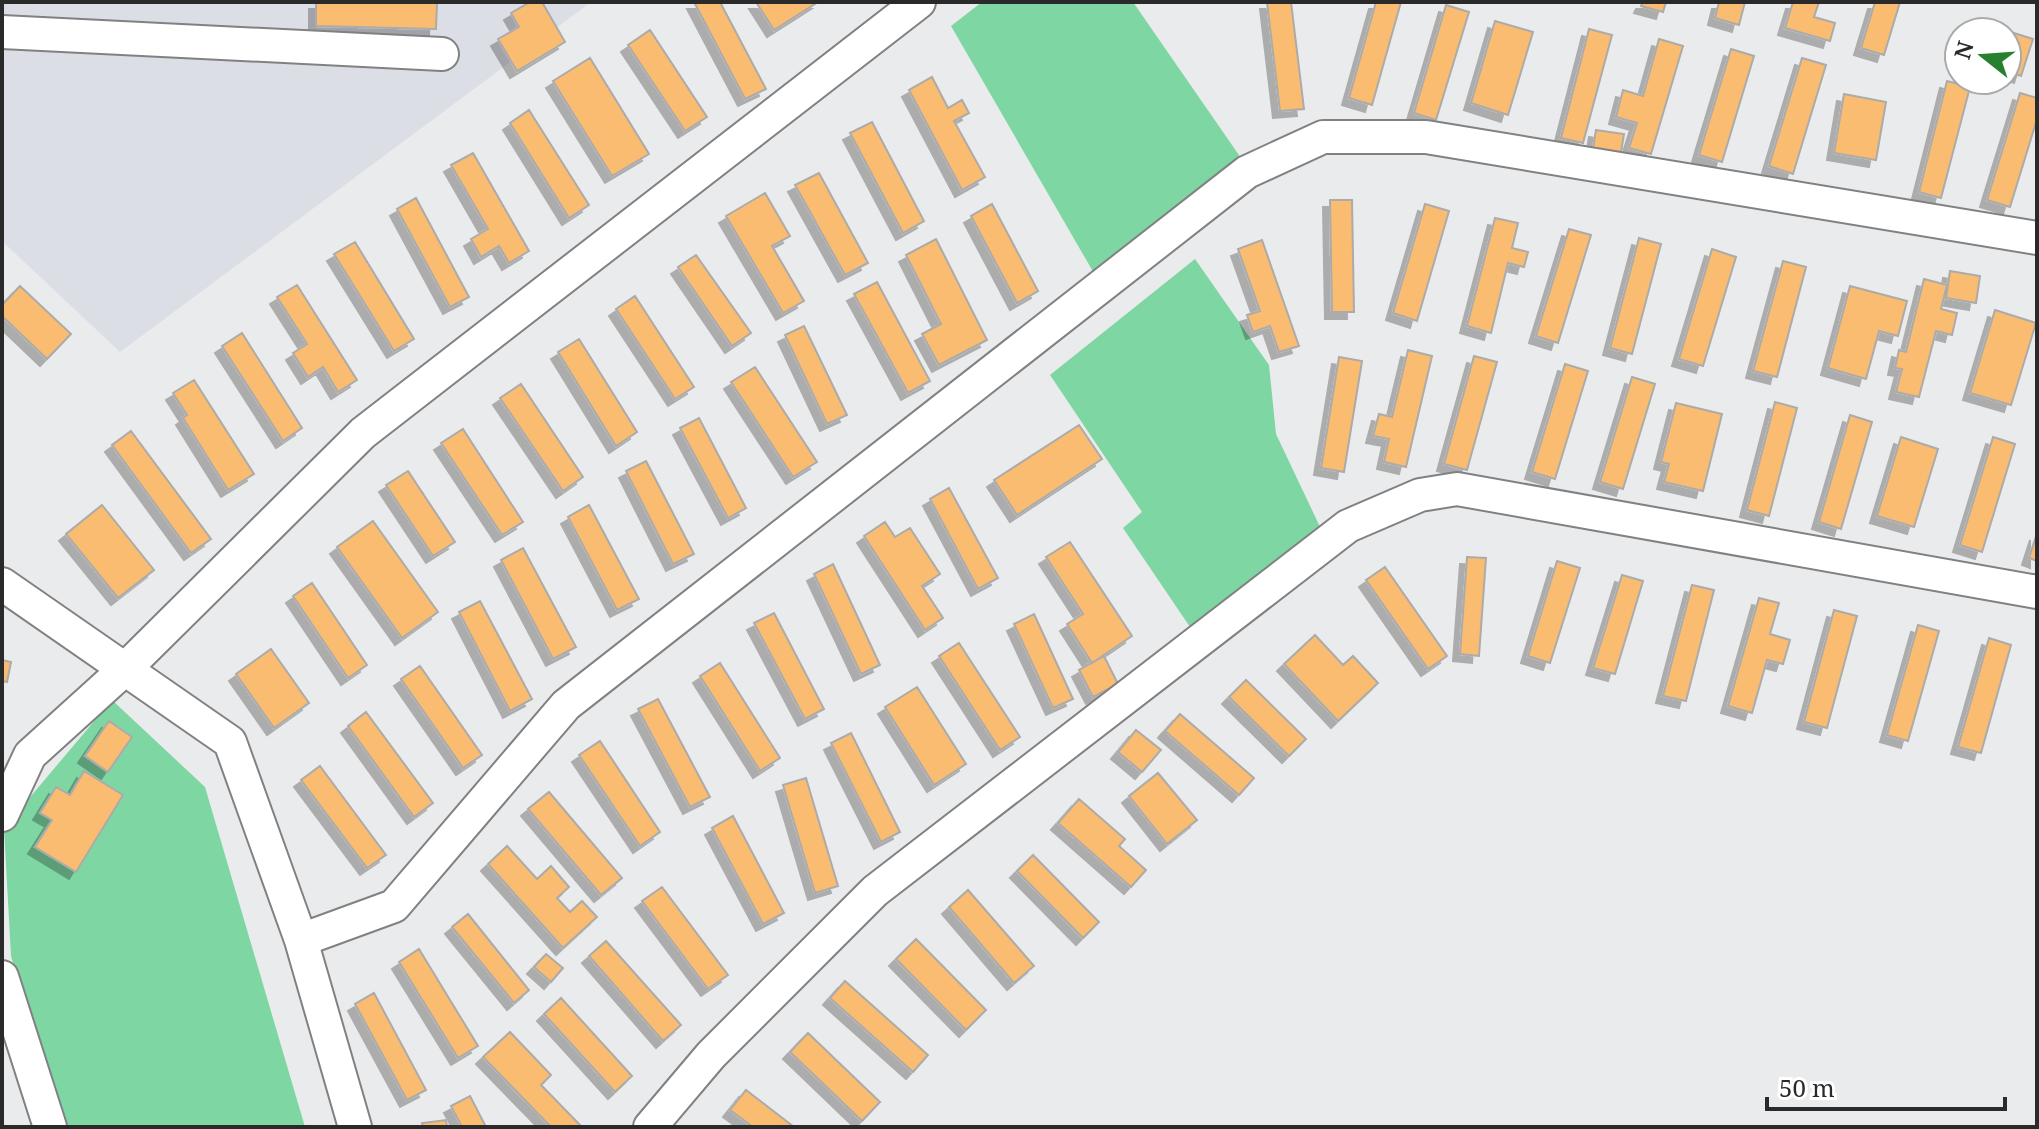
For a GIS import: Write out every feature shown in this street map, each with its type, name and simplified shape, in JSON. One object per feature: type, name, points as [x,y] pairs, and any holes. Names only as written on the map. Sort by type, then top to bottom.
[{"type":"street","points":[[2,815],[30,755],[125,669],[363,433],[919,2]]},
{"type":"street","points":[[2,32],[442,54]]},
{"type":"street","points":[[301,940],[394,906],[566,705],[1247,172],[1323,137],[1426,137],[2037,238]]},
{"type":"street","points":[[650,1127],[711,1055],[875,891],[1348,526],[1420,495],[1457,489],[2037,592]]},
{"type":"street","points":[[2,584],[230,742],[301,940],[355,1127]]},
{"type":"street","points":[[2,977],[50,1127]]},
{"type":"shaded area","points":[[2,2],[591,2],[120,352],[2,241]]},
{"type":"green space","points":[[982,2],[1133,2],[1241,158],[1095,275],[951,26]]},
{"type":"green space","points":[[1195,259],[1269,365],[1276,434],[1321,529],[1190,627],[1123,528],[1142,512],[1050,375]]},
{"type":"green space","points":[[112,700],[205,787],[305,1127],[59,1127],[11,956],[4,828]]},
{"type":"building","points":[[316,2],[437,2],[436,29],[316,26]]},
{"type":"building","points":[[530,2],[542,2],[565,42],[517,71],[498,39],[519,27],[511,13]]},
{"type":"building","points":[[694,2],[720,2],[766,89],[745,99]]},
{"type":"building","points":[[756,2],[818,2],[774,30]]},
{"type":"building","points":[[1267,2],[1291,2],[1304,109],[1280,111]]},
{"type":"building","points":[[1376,2],[1401,2],[1372,105],[1349,98]]},
{"type":"building","points":[[1643,2],[1666,2],[1663,12],[1641,6]]},
{"type":"building","points":[[1719,2],[1745,2],[1739,25],[1715,18]]},
{"type":"building","points":[[1793,2],[1819,2],[1814,17],[1835,23],[1830,41],[1785,28]]},
{"type":"building","points":[[1875,2],[1900,2],[1884,55],[1861,48]]},
{"type":"building","points":[[1446,5],[1469,12],[1436,120],[1414,113]]},
{"type":"building","points":[[1495,21],[1533,32],[1508,115],[1471,103]]},
{"type":"building","points":[[1589,29],[1612,35],[1583,143],[1561,138]]},
{"type":"building","points":[[650,30],[707,117],[685,131],[628,45]]},
{"type":"building","points":[[2023,36],[2033,39],[2023,70]]},
{"type":"building","points":[[1659,39],[1683,46],[1651,154],[1629,148],[1637,123],[1616,117],[1623,90],[1643,96]]},
{"type":"building","points":[[1731,49],[1754,56],[1722,162],[1699,155]]},
{"type":"building","points":[[590,58],[649,154],[612,176],[553,81]]},
{"type":"building","points":[[1802,58],[1826,65],[1793,174],[1769,166]]},
{"type":"building","points":[[932,77],[948,108],[962,100],[969,113],[954,121],[985,177],[962,190],[909,90]]},
{"type":"building","points":[[1844,94],[1886,102],[1876,160],[1834,153]]},
{"type":"building","points":[[2023,94],[2037,98],[2037,119],[2010,207],[1987,200],[2019,96]]},
{"type":"building","points":[[1943,96],[1968,96],[1941,198],[1919,192]]},
{"type":"building","points":[[529,110],[589,205],[569,218],[510,123]]},
{"type":"building","points":[[872,122],[924,221],[903,233],[850,133]]},
{"type":"building","points":[[1596,130],[1624,134],[1619,164],[1591,160]]},
{"type":"building","points":[[473,153],[529,251],[509,263],[499,246],[481,257],[471,239],[488,229],[451,165]]},
{"type":"building","points":[[819,173],[868,263],[845,275],[795,185]]},
{"type":"building","points":[[765,193],[790,236],[772,246],[804,301],[783,313],[726,216]]},
{"type":"building","points":[[416,198],[469,297],[450,307],[397,209]]},
{"type":"building","points":[[1330,200],[1352,200],[1354,312],[1332,312]]},
{"type":"building","points":[[992,204],[1038,291],[1017,303],[971,216]]},
{"type":"building","points":[[1425,204],[1449,211],[1417,321],[1393,313]]},
{"type":"building","points":[[1495,218],[1518,223],[1512,248],[1528,252],[1524,267],[1508,263],[1491,333],[1467,326]]},
{"type":"building","points":[[1569,229],[1591,235],[1558,343],[1536,336]]},
{"type":"building","points":[[1639,238],[1661,244],[1632,354],[1610,348]]},
{"type":"building","points":[[936,239],[987,340],[939,365],[922,334],[941,324],[906,255]]},
{"type":"building","points":[[1262,240],[1299,346],[1279,352],[1270,326],[1253,332],[1247,315],[1260,311],[1238,249]]},
{"type":"building","points":[[355,242],[414,339],[394,351],[334,254]]},
{"type":"building","points":[[1712,249],[1736,257],[1703,366],[1679,359]]},
{"type":"building","points":[[696,255],[751,333],[732,346],[678,267]]},
{"type":"building","points":[[1783,261],[1806,267],[1777,377],[1753,371]]},
{"type":"building","points":[[1950,271],[1980,276],[1976,303],[1946,298]]},
{"type":"building","points":[[1924,279],[1947,285],[1941,309],[1957,313],[1952,335],[1936,331],[1919,397],[1896,392],[1902,369],[1895,368],[1899,350],[1906,352]]},
{"type":"building","points":[[877,282],[930,381],[908,393],[854,294]]},
{"type":"building","points":[[297,285],[357,380],[338,392],[323,367],[308,377],[293,353],[307,344],[277,297]]},
{"type":"building","points":[[20,286],[71,334],[47,359],[2,316],[2,305]]},
{"type":"building","points":[[1850,286],[1907,301],[1898,336],[1879,331],[1866,379],[1828,368]]},
{"type":"building","points":[[635,296],[694,387],[675,399],[616,309]]},
{"type":"building","points":[[1995,310],[2036,323],[2011,405],[1970,393]]},
{"type":"building","points":[[804,326],[847,415],[827,424],[785,335]]},
{"type":"building","points":[[242,333],[302,428],[283,441],[222,346]]},
{"type":"building","points":[[579,339],[637,432],[616,446],[558,352]]},
{"type":"building","points":[[1408,350],[1432,356],[1406,467],[1384,462],[1389,439],[1373,436],[1379,414],[1392,417]]},
{"type":"building","points":[[1474,356],[1497,362],[1467,470],[1444,464]]},
{"type":"building","points":[[1339,357],[1362,361],[1344,472],[1321,468]]},
{"type":"building","points":[[1565,364],[1588,371],[1555,479],[1532,472]]},
{"type":"building","points":[[755,367],[817,462],[793,477],[731,382]]},
{"type":"building","points":[[1632,377],[1655,384],[1623,489],[1600,482]]},
{"type":"building","points":[[194,380],[254,474],[228,490],[183,418],[187,415],[173,393]]},
{"type":"building","points":[[521,384],[583,477],[563,491],[500,398]]},
{"type":"building","points":[[1775,402],[1797,408],[1769,516],[1747,510]]},
{"type":"building","points":[[1676,403],[1722,414],[1703,491],[1664,482],[1669,464],[1661,462]]},
{"type":"building","points":[[1850,415],[1872,422],[1841,529],[1819,522]]},
{"type":"building","points":[[699,418],[746,508],[728,518],[680,428]]},
{"type":"building","points":[[1079,425],[1102,459],[1017,515],[994,480]]},
{"type":"building","points":[[463,429],[523,522],[502,535],[441,443]]},
{"type":"building","points":[[131,431],[211,539],[191,553],[112,445]]},
{"type":"building","points":[[1901,437],[1938,449],[1914,527],[1877,516]]},
{"type":"building","points":[[1993,437],[2015,444],[1982,552],[1960,545]]},
{"type":"building","points":[[646,461],[694,554],[673,564],[626,471]]},
{"type":"building","points":[[408,471],[455,542],[433,556],[386,485]]},
{"type":"building","points":[[949,488],[998,578],[978,589],[930,499]]},
{"type":"building","points":[[102,505],[154,570],[118,598],[66,534]]},
{"type":"building","points":[[589,505],[639,599],[617,610],[568,517]]},
{"type":"building","points":[[373,521],[438,612],[402,638],[337,547]]},
{"type":"building","points":[[885,522],[895,537],[910,528],[940,574],[922,586],[943,618],[925,630],[864,536]]},
{"type":"building","points":[[2037,533],[2037,561],[2029,558]]},
{"type":"building","points":[[1070,542],[1132,636],[1092,663],[1067,624],[1083,614],[1046,557]]},
{"type":"building","points":[[523,548],[576,647],[553,659],[501,560]]},
{"type":"building","points":[[1467,557],[1486,558],[1479,656],[1460,654]]},
{"type":"building","points":[[1557,561],[1580,568],[1550,663],[1528,656]]},
{"type":"building","points":[[833,564],[880,665],[861,674],[814,574]]},
{"type":"building","points":[[1385,567],[1447,656],[1428,669],[1366,580]]},
{"type":"building","points":[[1622,575],[1643,581],[1615,674],[1593,668]]},
{"type":"building","points":[[312,583],[367,665],[348,678],[293,596]]},
{"type":"building","points":[[1692,585],[1714,590],[1686,701],[1663,696]]},
{"type":"building","points":[[1759,598],[1779,603],[1770,634],[1790,640],[1783,664],[1767,660],[1752,713],[1728,706]]},
{"type":"building","points":[[480,601],[532,699],[510,711],[459,612]]},
{"type":"building","points":[[1834,610],[1857,616],[1827,728],[1804,722]]},
{"type":"building","points":[[774,613],[824,709],[805,719],[754,623]]},
{"type":"building","points":[[1034,614],[1073,699],[1053,708],[1014,624]]},
{"type":"building","points":[[1918,625],[1939,631],[1908,741],[1887,735]]},
{"type":"building","points":[[1315,635],[1343,665],[1353,656],[1378,683],[1338,721],[1284,664]]},
{"type":"building","points":[[1989,638],[2011,645],[1981,753],[1958,747]]},
{"type":"building","points":[[959,643],[1020,737],[1000,750],[939,656]]},
{"type":"building","points":[[271,649],[309,703],[274,728],[236,674]]},
{"type":"building","points":[[1104,656],[1118,684],[1093,697],[1079,670]]},
{"type":"building","points":[[2,660],[11,662],[7,682],[2,681]]},
{"type":"building","points":[[720,663],[780,758],[760,771],[700,676]]},
{"type":"building","points":[[420,666],[482,755],[463,768],[401,679]]},
{"type":"building","points":[[1246,680],[1306,739],[1289,756],[1229,697]]},
{"type":"building","points":[[917,687],[966,764],[934,785],[885,707]]},
{"type":"building","points":[[658,699],[710,797],[690,807],[638,709]]},
{"type":"building","points":[[366,712],[433,803],[414,817],[348,726]]},
{"type":"building","points":[[1180,714],[1254,778],[1239,795],[1165,731]]},
{"type":"building","points":[[109,721],[132,737],[108,772],[85,756]]},
{"type":"building","points":[[1136,730],[1161,750],[1142,772],[1118,752]]},
{"type":"building","points":[[851,733],[900,832],[881,842],[831,743]]},
{"type":"building","points":[[600,741],[660,832],[640,846],[579,755]]},
{"type":"building","points":[[320,766],[386,855],[367,868],[301,780]]},
{"type":"building","points":[[84,771],[123,795],[76,872],[35,847],[52,820],[40,813],[56,787],[70,795]]},
{"type":"building","points":[[1158,773],[1197,820],[1167,844],[1129,796]]},
{"type":"building","points":[[806,778],[838,886],[815,893],[783,785]]},
{"type":"building","points":[[549,792],[622,878],[601,895],[528,809]]},
{"type":"building","points":[[1079,799],[1125,839],[1119,846],[1146,870],[1131,887],[1058,823]]},
{"type":"building","points":[[733,816],[784,913],[763,924],[712,828]]},
{"type":"building","points":[[507,846],[537,879],[551,866],[569,887],[557,898],[570,912],[582,901],[597,917],[563,948],[488,864]]},
{"type":"building","points":[[1033,855],[1099,922],[1083,938],[1017,871]]},
{"type":"building","points":[[662,887],[728,975],[708,989],[642,901]]},
{"type":"building","points":[[968,890],[1034,966],[1014,983],[949,907]]},
{"type":"building","points":[[468,914],[529,990],[514,1003],[452,927]]},
{"type":"building","points":[[916,939],[986,1010],[966,1030],[896,959]]},
{"type":"building","points":[[606,941],[681,1025],[663,1041],[589,956]]},
{"type":"building","points":[[419,949],[478,1046],[458,1058],[399,962]]},
{"type":"building","points":[[546,954],[563,968],[551,982],[534,967]]},
{"type":"building","points":[[845,981],[928,1055],[913,1072],[830,998]]},
{"type":"building","points":[[374,993],[426,1090],[407,1100],[355,1004]]},
{"type":"building","points":[[561,998],[632,1076],[615,1092],[544,1014]]},
{"type":"building","points":[[510,1032],[551,1075],[541,1085],[582,1127],[551,1127],[483,1057]]},
{"type":"building","points":[[808,1033],[880,1102],[862,1121],[790,1052]]},
{"type":"building","points":[[746,1090],[794,1127],[753,1127],[730,1110]]},
{"type":"building","points":[[470,1096],[486,1127],[462,1127],[451,1106]]},
{"type":"building","points":[[446,1120],[447,1127],[423,1127],[422,1123]]}]
